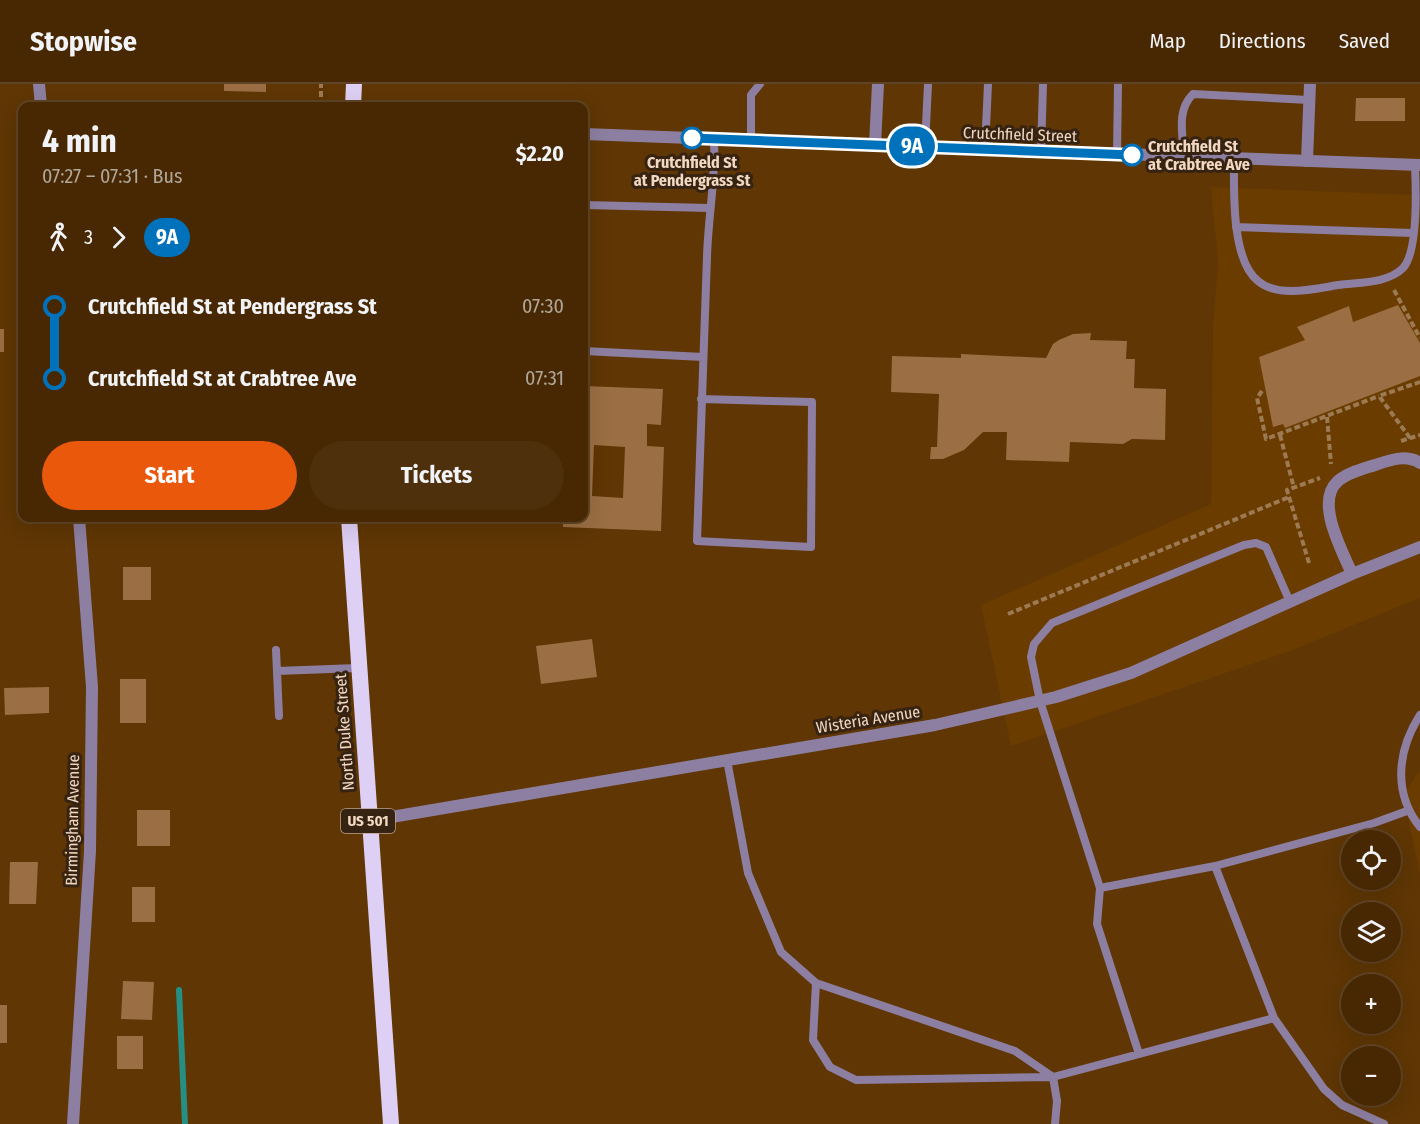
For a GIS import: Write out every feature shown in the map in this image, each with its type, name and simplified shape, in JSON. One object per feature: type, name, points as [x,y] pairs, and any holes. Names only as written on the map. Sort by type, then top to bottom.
[{"type":"highway","points":[[353,102],[354,84]]},
{"type":"highway","name":"North Duke Street","points":[[349,522],[357,668],[391,1124]]},
{"type":"street","points":[[39,84],[41,102]]},
{"type":"street","points":[[875,145],[878,84]]},
{"type":"street","points":[[1307,161],[1310,84]]},
{"type":"street","name":"Crutchfield Street","points":[[588,134],[1418,165]]},
{"type":"street","points":[[1352,574],[1329,513],[1330,492],[1335,484],[1349,474],[1391,460],[1406,458],[1420,463]]},
{"type":"street","name":"Birmingham Avenue","points":[[73,1124],[90,850],[92,687],[79,522]]},
{"type":"street","name":"Wisteria Avenue","points":[[368,821],[935,725],[1040,701],[1131,673],[1352,574],[1420,547]]},
{"type":"lane","points":[[751,140],[751,95],[760,84]]},
{"type":"lane","points":[[925,147],[928,84]]},
{"type":"lane","points":[[985,149],[988,84]]},
{"type":"lane","points":[[1041,151],[1043,84]]},
{"type":"lane","points":[[1117,154],[1118,84]]},
{"type":"lane","points":[[1184,157],[1182,113],[1184,103],[1193,94],[1310,100]]},
{"type":"lane","points":[[701,399],[812,402],[811,547],[697,541],[701,399],[709,208],[715,164],[714,139]]},
{"type":"lane","points":[[1234,158],[1236,227],[1245,263],[1258,281],[1278,289],[1304,290],[1388,278],[1403,268],[1410,254],[1418,165]]},
{"type":"lane","points":[[588,205],[709,208]]},
{"type":"lane","points":[[1236,227],[1412,233]]},
{"type":"lane","points":[[588,351],[703,357]]},
{"type":"lane","points":[[1139,1054],[1097,924],[1100,888],[1040,701],[1031,657],[1034,644],[1052,623],[1244,545],[1256,543],[1266,547],[1290,602]]},
{"type":"lane","points":[[276,650],[279,716]]},
{"type":"lane","points":[[277,671],[357,668]]},
{"type":"lane","points":[[1420,715],[1408,734],[1402,752],[1401,782],[1407,811],[1420,827]]},
{"type":"lane","points":[[726,760],[748,873],[781,952],[816,983],[1015,1051],[1053,1077],[1057,1101],[1055,1124]]},
{"type":"lane","points":[[1100,888],[1215,866],[1374,823],[1407,811]]},
{"type":"lane","points":[[1215,866],[1274,1018],[1324,1089],[1342,1105],[1384,1124]]},
{"type":"lane","points":[[816,983],[813,1041],[830,1067],[856,1080],[1053,1077],[1274,1018]]},
{"type":"path","points":[[321,84],[321,102]]},
{"type":"path","points":[[1394,290],[1420,338]]},
{"type":"path","points":[[1262,392],[1257,398],[1266,439],[1420,381]]},
{"type":"path","points":[[1379,396],[1410,438]]},
{"type":"path","points":[[1327,417],[1331,464]]},
{"type":"path","points":[[1280,435],[1294,488]]},
{"type":"path","points":[[1008,614],[1289,497]]},
{"type":"shaded area","points":[[1211,187],[1420,195],[1420,598],[1290,651],[1011,746],[981,605],[1211,504],[1213,327],[1218,261]]},
{"type":"shaded area","points":[[1420,770],[1420,875],[1403,794]]},
{"type":"building","points":[[224,84],[266,84],[266,92],[224,91]]},
{"type":"building","points":[[1356,98],[1405,98],[1405,121],[1355,121]]},
{"type":"building","points":[[1398,305],[1420,343],[1420,376],[1285,428],[1283,424],[1273,427],[1259,357],[1305,340],[1297,327],[1349,306],[1353,322]]},
{"type":"building","points":[[0,329],[4,329],[4,352],[0,352]]},
{"type":"building","points":[[1091,333],[1090,340],[1127,341],[1126,359],[1135,359],[1134,388],[1166,389],[1165,440],[1132,439],[1123,444],[1070,442],[1069,462],[1006,460],[1007,432],[983,432],[964,450],[943,459],[930,459],[931,447],[937,447],[939,394],[891,392],[892,356],[961,358],[961,354],[1046,358],[1053,344],[1059,340],[1073,334]]},
{"type":"building","points":[[588,386],[663,389],[661,425],[647,424],[647,446],[664,447],[661,531],[563,527],[563,522],[588,522]],"holes":[[[594,445],[625,447],[623,498],[592,496]]]},
{"type":"building","points":[[123,567],[151,567],[151,600],[123,600]]},
{"type":"building","points":[[592,639],[597,677],[541,684],[536,646]]},
{"type":"building","points":[[120,679],[146,679],[146,723],[120,723]]},
{"type":"building","points":[[49,687],[49,713],[5,715],[4,688]]},
{"type":"building","points":[[137,810],[170,810],[170,846],[137,846]]},
{"type":"building","points":[[10,862],[38,862],[36,904],[9,904]]},
{"type":"building","points":[[132,887],[155,887],[155,922],[132,922]]},
{"type":"building","points":[[123,981],[154,982],[152,1020],[121,1019]]},
{"type":"building","points":[[0,1005],[7,1005],[7,1043],[0,1043]]},
{"type":"building","points":[[117,1036],[143,1036],[143,1069],[117,1069]]},
{"type":"waterway","points":[[179,990],[185,1124]]},
{"type":"bus line","name":"9A","points":[[692,138],[1132,155]]},
{"type":"place","name":"Crutchfield St at Pendergrass St","points":[[692,138]]},
{"type":"place","name":"Crutchfield St at Crabtree Ave","points":[[1132,155]]}]
